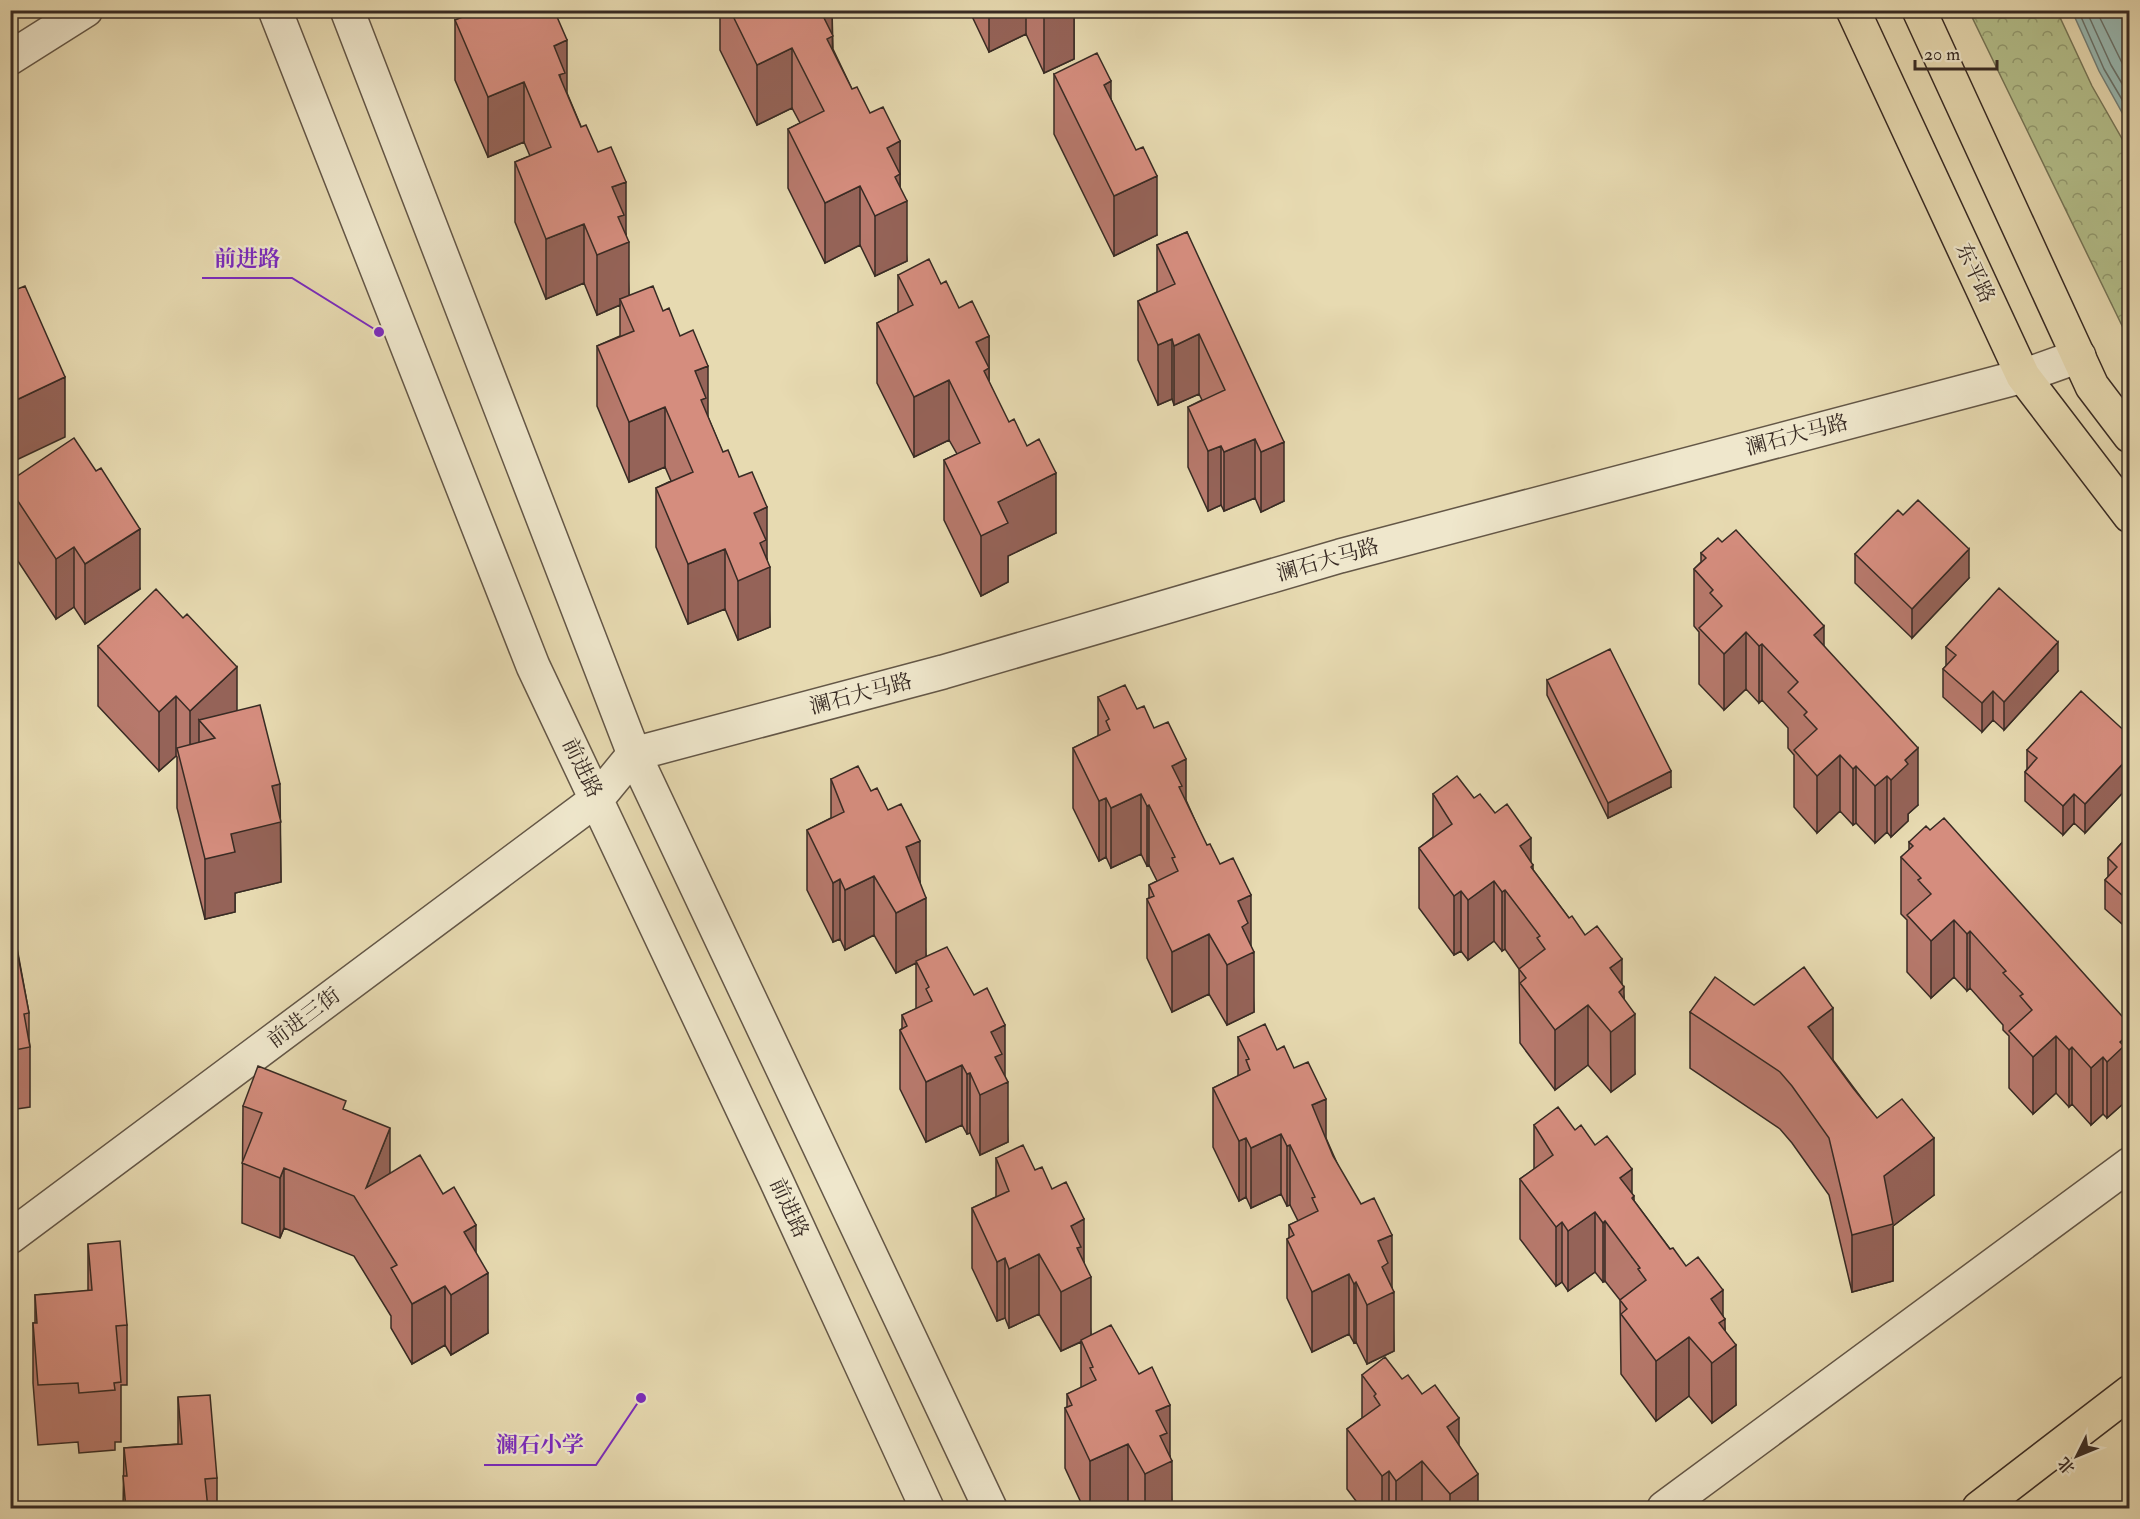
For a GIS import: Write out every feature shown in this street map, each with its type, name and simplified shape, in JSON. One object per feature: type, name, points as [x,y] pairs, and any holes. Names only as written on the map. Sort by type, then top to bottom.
[{"type":"main road","name":"东平路","points":[[1853,10],[2023,376],[2130,516]]},
{"type":"main road","points":[[1919,10],[2092,386],[2130,436]]},
{"type":"main road","points":[[1979,1509],[2130,1392]]},
{"type":"street","points":[[10,58],[86,10]]},
{"type":"street","name":"前进路","points":[[275,10],[533,666],[927,1509]]},
{"type":"street","points":[[347,10],[634,754],[990,1509]]},
{"type":"street","name":"澜石大马路","points":[[634,754],[942,672],[1340,556],[2023,376],[2079,356]]},
{"type":"street","points":[[597,799],[634,754]]},
{"type":"street","name":"前进三街","points":[[10,1237],[597,799]]},
{"type":"street","points":[[1664,1509],[2130,1164]]},
{"type":"green space","points":[[1969,11],[2057,11],[2092,86],[2129,151],[2129,340]]},
{"type":"water","points":[[2072,11],[2129,11],[2129,125],[2099,71]]},
{"type":"building","points":[[480,10],[554,10],[567,40],[554,46],[565,73],[559,75],[581,127],[586,125],[598,152],[611,147],[626,182],[612,187],[624,215],[618,217],[629,242],[597,255],[584,224],[546,239],[515,162],[551,147],[524,82],[488,97],[455,20]]},
{"type":"building","points":[[730,10],[820,10],[833,36],[827,39],[852,89],[857,87],[870,113],[883,107],[900,141],[887,148],[900,174],[895,177],[907,201],[875,216],[860,186],[825,203],[788,129],[824,111],[792,48],[757,65]]},
{"type":"building","points":[[1097,53],[1111,81],[1104,85],[1136,150],[1143,147],[1157,176],[1114,196],[1054,74]]},
{"type":"building","points":[[1187,232],[1284,442],[1261,452],[1255,439],[1224,452],[1221,446],[1208,451],[1188,407],[1225,390],[1199,334],[1174,346],[1172,339],[1158,345],[1138,301],[1175,284],[1157,245]]},
{"type":"building","points":[[929,259],[941,284],[946,281],[959,308],[972,301],[989,336],[976,342],[989,368],[984,371],[1009,422],[1014,419],[1027,446],[1039,439],[1056,473],[998,502],[1008,523],[981,536],[944,460],[980,443],[949,380],[914,397],[877,323],[913,305],[898,275]]},
{"type":"building","points":[[25,286],[65,377],[10,403],[10,292]]},
{"type":"building","points":[[653,286],[663,311],[669,308],[680,336],[693,330],[708,366],[695,371],[706,398],[701,400],[723,452],[728,450],[739,477],[752,472],[767,507],[754,513],[766,540],[760,543],[770,567],[738,581],[725,549],[688,564],[656,488],[693,472],[665,407],[629,422],[597,346],[634,331],[620,299]]},
{"type":"building","points":[[74,438],[96,471],[101,468],[140,529],[85,564],[74,547],[56,559],[10,489],[10,481]]},
{"type":"building","points":[[1918,500],[1969,549],[1912,609],[1855,554],[1898,510],[1903,515]]},
{"type":"building","points":[[1736,530],[1824,626],[1814,635],[1918,748],[1905,760],[1908,764],[1891,780],[1887,776],[1875,786],[1856,766],[1853,769],[1840,755],[1817,776],[1794,750],[1817,729],[1804,715],[1807,712],[1788,692],[1798,682],[1762,644],[1759,646],[1746,632],[1724,654],[1699,628],[1722,606],[1710,593],[1713,590],[1694,569],[1706,558],[1701,553],[1718,538],[1722,542]]},
{"type":"building","points":[[1999,588],[2058,642],[2004,702],[1993,691],[1982,703],[1943,669],[1956,655],[1946,647]]},
{"type":"building","points":[[156,589],[183,618],[187,614],[237,667],[190,711],[176,696],[159,712],[98,646]]},
{"type":"building","points":[[1610,649],[1671,771],[1608,803],[1547,680]]},
{"type":"building","points":[[1125,685],[1137,709],[1144,706],[1154,728],[1168,722],[1186,759],[1172,766],[1182,786],[1179,787],[1207,845],[1210,844],[1220,864],[1233,858],[1251,895],[1238,901],[1248,923],[1242,927],[1254,952],[1227,965],[1209,934],[1172,952],[1147,899],[1154,896],[1149,885],[1178,871],[1172,858],[1175,857],[1149,805],[1147,806],[1141,794],[1111,808],[1106,798],[1099,801],[1073,748],[1110,730],[1106,721],[1109,719],[1098,697]]},
{"type":"building","points":[[2081,691],[2130,736],[2130,756],[2085,804],[2074,794],[2063,806],[2025,772],[2037,758],[2027,750]]},
{"type":"building","points":[[260,705],[280,784],[272,786],[281,822],[231,834],[235,852],[205,859],[177,748],[215,738],[199,720]]},
{"type":"building","points":[[858,766],[871,791],[877,788],[888,810],[901,804],[920,841],[906,847],[926,898],[896,913],[874,876],[845,890],[840,879],[833,883],[807,830],[844,812],[831,779]]},
{"type":"building","points":[[1457,776],[1474,798],[1480,794],[1495,813],[1507,804],[1531,838],[1520,846],[1533,865],[1531,867],[1569,918],[1572,916],[1585,935],[1597,926],[1622,959],[1610,968],[1624,987],[1619,992],[1635,1014],[1611,1032],[1588,1005],[1555,1030],[1520,983],[1526,978],[1519,969],[1545,949],[1537,938],[1540,936],[1505,890],[1502,892],[1494,881],[1468,900],[1461,891],[1454,896],[1419,848],[1452,824],[1433,794]]},
{"type":"building","points":[[1944,818],[2130,1025],[2130,1033],[2120,1042],[2124,1046],[2107,1062],[2103,1057],[2091,1068],[2072,1047],[2069,1050],[2056,1036],[2033,1057],[2009,1031],[2032,1010],[2020,996],[2023,994],[2003,973],[2006,971],[1970,931],[1967,934],[1954,920],[1931,941],[1907,915],[1931,894],[1918,880],[1921,878],[1901,857],[1913,846],[1909,842],[1926,826],[1930,830]]},
{"type":"building","points":[[2130,834],[2130,902],[2105,880],[2117,867],[2108,858]]},
{"type":"building","points":[[10,914],[29,1013],[24,1014],[30,1047],[10,1051]]},
{"type":"building","points":[[947,947],[974,995],[987,988],[1005,1025],[991,1032],[1002,1054],[995,1057],[1008,1082],[980,1095],[970,1073],[967,1074],[962,1065],[926,1082],[900,1030],[907,1026],[902,1015],[932,1001],[926,989],[929,987],[916,961]]},
{"type":"building","points":[[1804,967],[1833,1008],[1808,1027],[1853,1088],[1877,1118],[1902,1099],[1934,1138],[1884,1176],[1893,1224],[1852,1235],[1829,1138],[1792,1086],[1780,1072],[1690,1012],[1715,977],[1754,1005]]},
{"type":"building","points":[[1265,1024],[1277,1050],[1284,1046],[1294,1068],[1308,1062],[1326,1099],[1312,1105],[1333,1156],[1361,1204],[1374,1198],[1392,1235],[1378,1241],[1388,1263],[1382,1267],[1394,1292],[1367,1305],[1356,1282],[1354,1284],[1349,1274],[1312,1292],[1287,1239],[1294,1235],[1289,1225],[1318,1211],[1312,1198],[1315,1197],[1290,1145],[1287,1146],[1281,1134],[1251,1148],[1246,1138],[1239,1141],[1213,1088],[1250,1070],[1246,1060],[1249,1059],[1238,1037]]},
{"type":"building","points":[[258,1066],[346,1101],[343,1109],[390,1128],[366,1188],[420,1155],[443,1194],[454,1187],[476,1225],[464,1232],[488,1273],[451,1295],[445,1286],[412,1304],[391,1268],[397,1265],[354,1196],[284,1168],[280,1178],[242,1163],[262,1113],[243,1106]]},
{"type":"building","points":[[1558,1107],[1575,1130],[1581,1125],[1595,1145],[1607,1136],[1632,1169],[1620,1178],[1670,1249],[1673,1248],[1686,1266],[1698,1257],[1723,1290],[1711,1299],[1725,1319],[1719,1323],[1736,1345],[1712,1363],[1689,1337],[1656,1361],[1621,1314],[1627,1309],[1620,1300],[1646,1280],[1638,1269],[1640,1268],[1605,1221],[1603,1223],[1595,1212],[1568,1231],[1562,1222],[1556,1227],[1520,1179],[1553,1155],[1534,1125]]},
{"type":"building","points":[[1023,1145],[1035,1170],[1042,1167],[1052,1189],[1066,1182],[1084,1219],[1071,1226],[1081,1247],[1077,1248],[1091,1277],[1061,1292],[1039,1254],[1009,1269],[1005,1258],[997,1262],[972,1208],[1009,1191],[996,1158]]},
{"type":"building","points":[[120,1241],[127,1325],[116,1326],[121,1382],[114,1383],[115,1390],[79,1393],[78,1383],[38,1385],[33,1323],[37,1323],[35,1295],[92,1290],[88,1244]]},
{"type":"building","points":[[1111,1325],[1139,1374],[1152,1367],[1170,1405],[1156,1411],[1167,1433],[1160,1436],[1172,1461],[1145,1474],[1128,1444],[1090,1461],[1065,1408],[1072,1405],[1067,1394],[1096,1380],[1081,1340]]},
{"type":"building","points":[[1385,1357],[1402,1379],[1408,1375],[1422,1394],[1435,1385],[1459,1418],[1447,1427],[1478,1474],[1450,1494],[1422,1461],[1396,1481],[1389,1471],[1382,1476],[1347,1429],[1380,1405],[1374,1396],[1376,1394],[1362,1375]]},
{"type":"building","points":[[210,1395],[217,1478],[205,1479],[208,1509],[126,1509],[123,1476],[127,1476],[124,1448],[182,1444],[178,1397]]},
{"type":"place","name":"前进路","points":[[379,332]]},
{"type":"place","name":"澜石小学","points":[[641,1398]]}]
